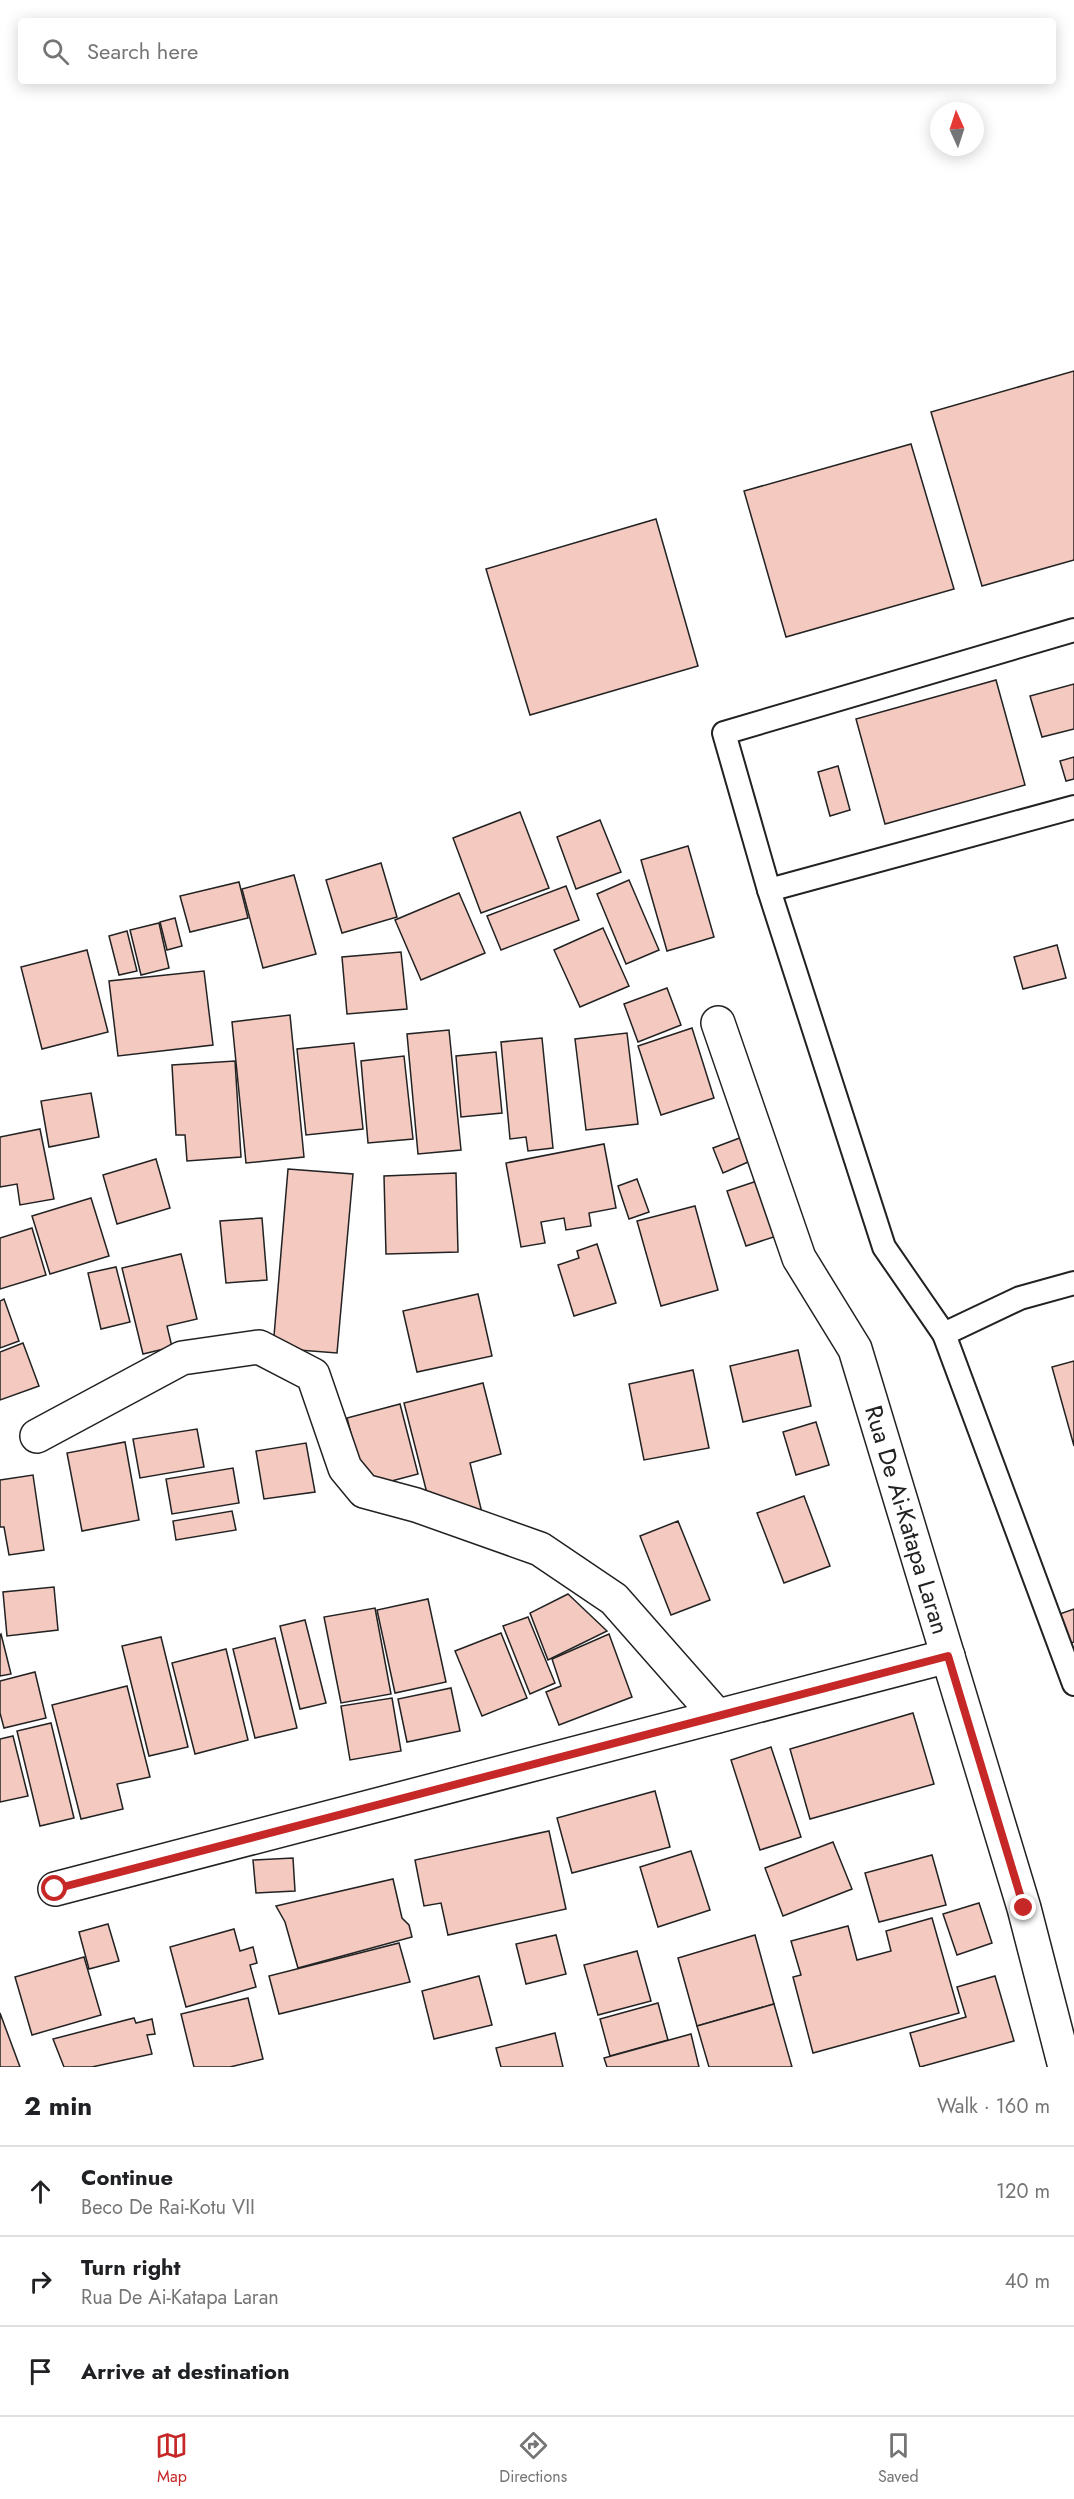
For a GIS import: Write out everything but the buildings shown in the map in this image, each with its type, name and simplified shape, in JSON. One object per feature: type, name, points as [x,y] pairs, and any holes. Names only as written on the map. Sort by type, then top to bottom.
[{"type":"street","name":"Rua De Ai-Katapa Laran","points":[[718,1023],[800,1258],[855,1349],[1024,1908],[1065,2067]]},
{"type":"street","points":[[37,1436],[182,1358],[259,1347],[313,1374],[345,1467],[364,1491],[416,1505],[540,1550],[614,1599],[717,1716]]},
{"type":"street","points":[[55,1889],[948,1656]]},
{"type":"lane","points":[[1074,630],[724,733],[769,890],[884,1246],[944,1334],[1074,1684]]},
{"type":"lane","points":[[769,890],[1074,807]]},
{"type":"lane","points":[[944,1334],[1020,1298],[1074,1283]]},
{"type":"route","points":[[55,1889],[948,1656],[1024,1908]]}]
